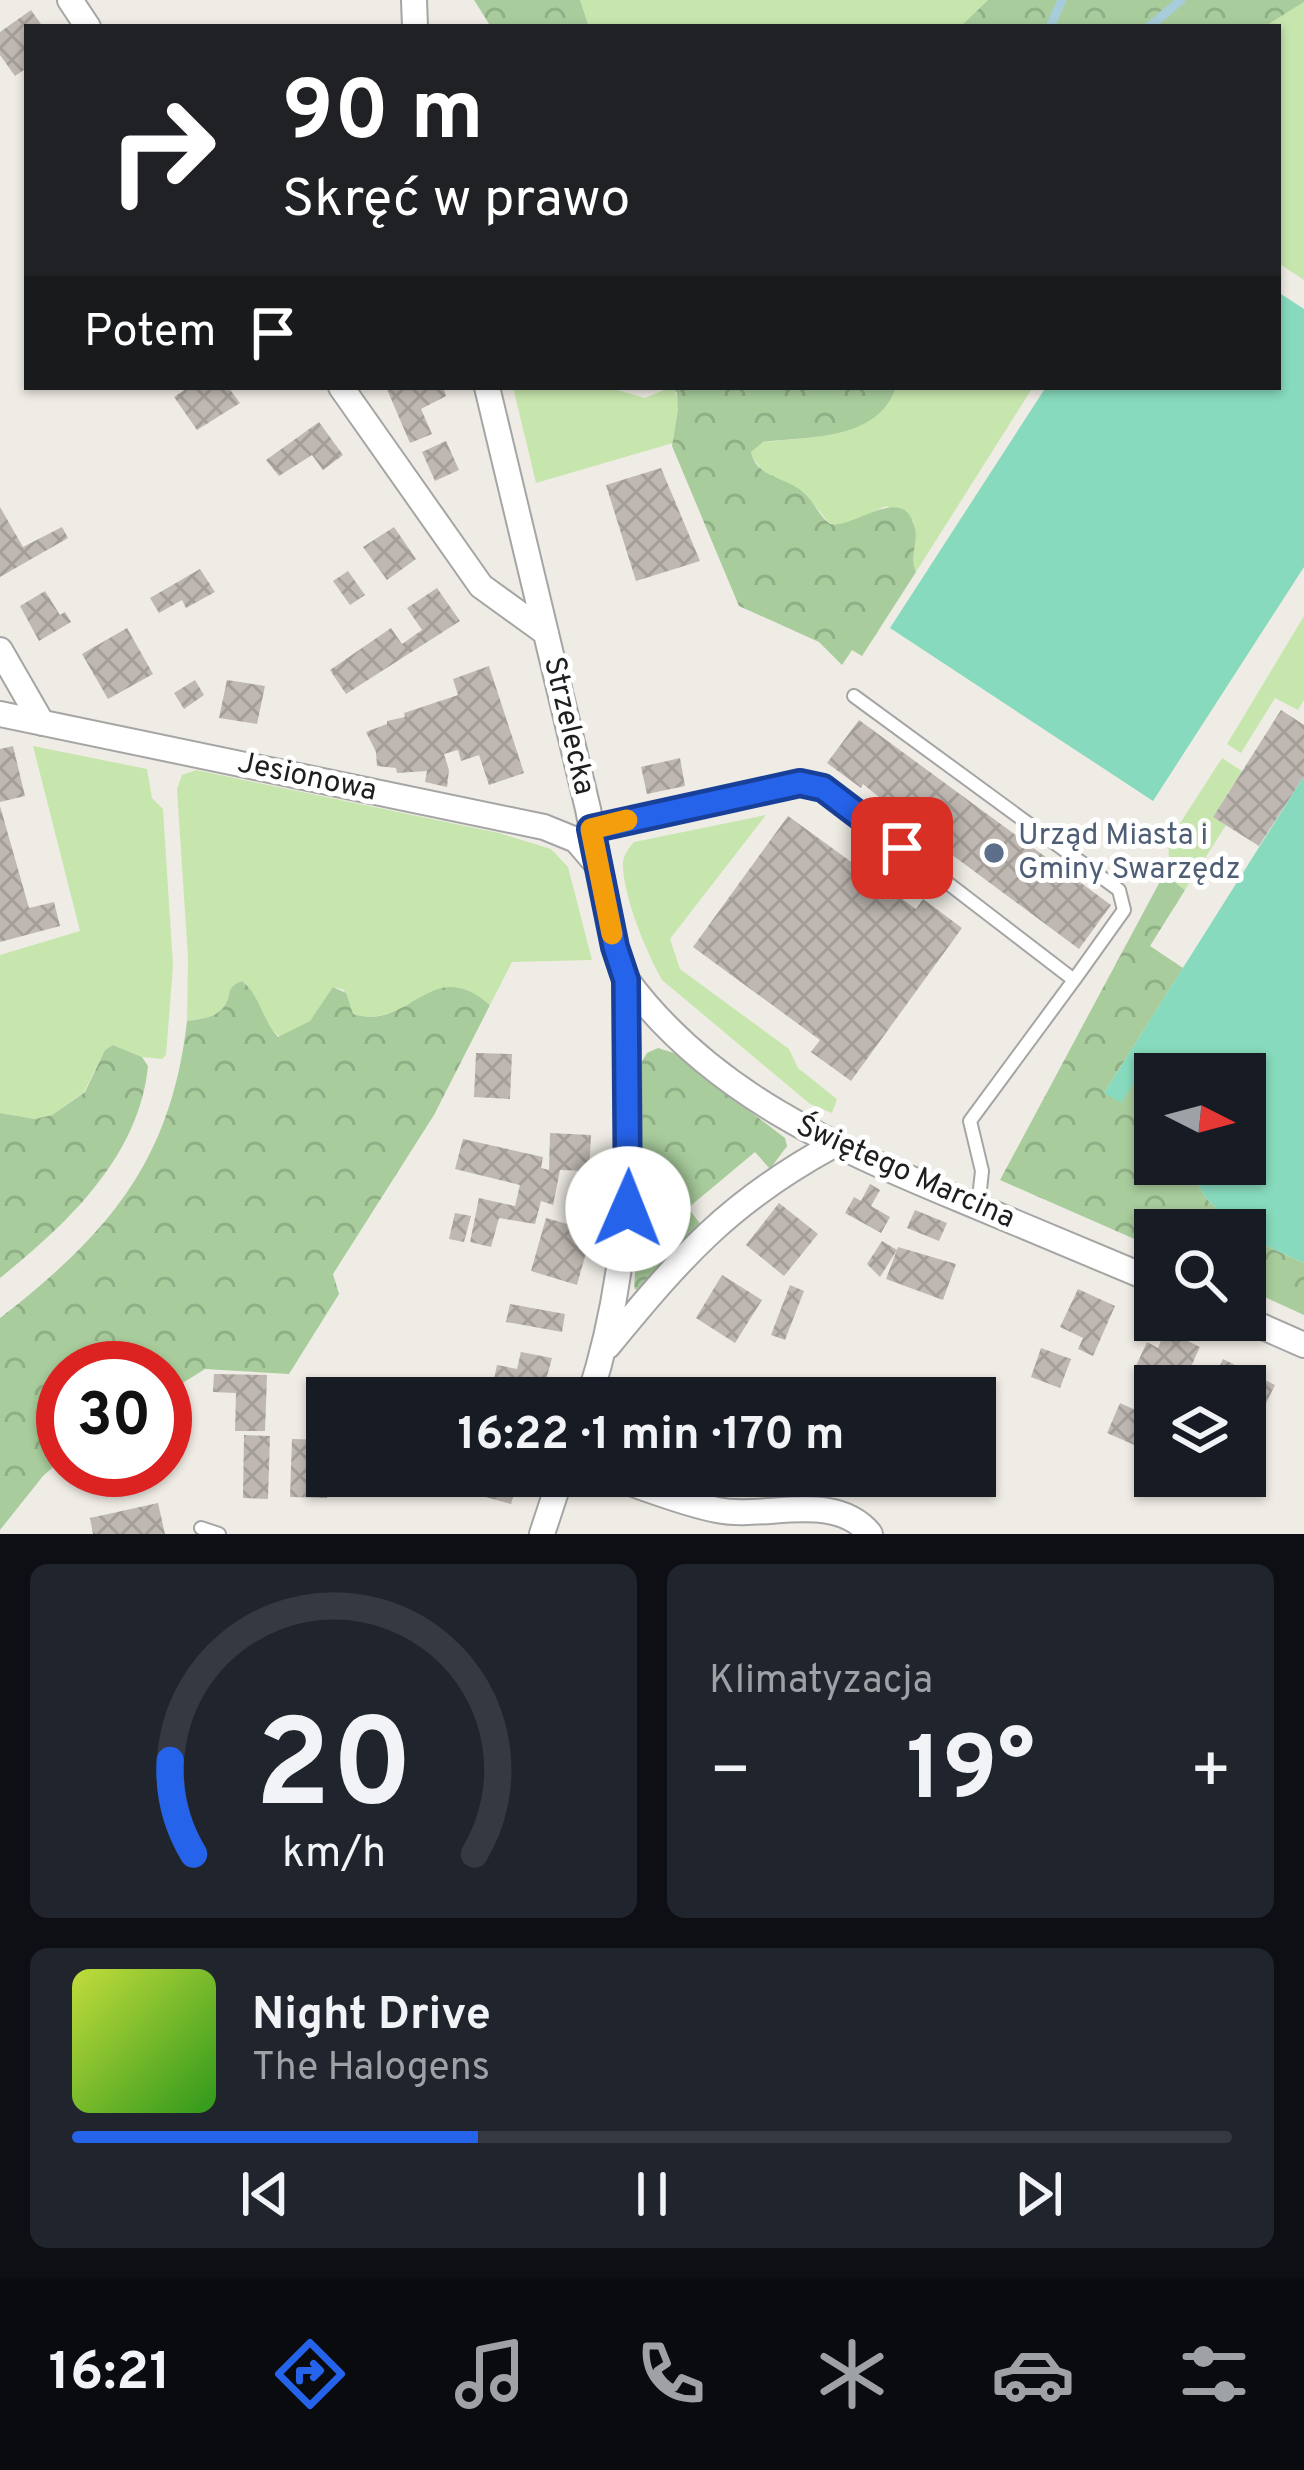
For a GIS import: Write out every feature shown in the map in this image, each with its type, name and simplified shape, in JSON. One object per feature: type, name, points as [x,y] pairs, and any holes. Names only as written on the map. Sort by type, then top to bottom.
[{"type":"street","points":[[343,390],[481,586],[546,633]]},
{"type":"street","name":"Strzelecka","points":[[488,390],[626,980],[628,1209],[622,1260],[596,1377]]},
{"type":"street","points":[[0,650],[42,723]]},
{"type":"street","name":"Jesionowa","points":[[0,714],[544,827],[576,840],[598,868]]},
{"type":"street","name":"Świętego Marcina","points":[[626,980],[690,1050],[772,1111],[832,1146],[1134,1272]]},
{"type":"street","name":"Strzelecka","points":[[603,1353],[729,1212],[772,1180],[832,1146]]},
{"type":"street","points":[[1266,1329],[1304,1346]]},
{"type":"street","points":[[542,1534],[554,1497]]},
{"type":"street","points":[[674,1497],[715,1510],[814,1509],[849,1518],[870,1534]]},
{"type":"lane","points":[[854,696],[1119,890],[1124,910],[970,1121],[982,1172],[978,1207]]},
{"type":"lane","points":[[591,829],[787,784],[811,784],[833,795],[1074,980]]},
{"type":"lane","points":[[201,1528],[219,1534]]},
{"type":"green space","points":[[474,0],[580,0],[588,24],[489,24]]},
{"type":"green space","points":[[580,0],[988,0],[963,24],[588,24]]},
{"type":"green space","points":[[988,0],[1304,0],[1269,24],[963,24]]},
{"type":"green space","points":[[1304,2],[1304,280],[1281,265],[1281,24],[1269,24]]},
{"type":"green space","points":[[1281,294],[1304,309],[1304,567],[1153,801],[890,628],[1044,390],[1281,390]]},
{"type":"green space","points":[[514,390],[617,390],[645,398],[664,390],[675,393],[673,443],[536,483]]},
{"type":"green space","points":[[674,390],[894,390],[887,405],[858,427],[763,442],[751,452],[759,467],[797,487],[830,524],[889,508],[908,513],[915,531],[916,572],[862,656],[852,650],[842,665],[819,642],[739,606],[672,446]]},
{"type":"green space","points":[[894,390],[1031,390],[916,572],[913,520],[886,506],[847,525],[830,524],[803,492],[764,473],[751,455],[759,443],[857,427],[887,405]]},
{"type":"green space","points":[[1304,616],[1304,700],[1298,710],[1275,698],[1241,753],[1227,744]]},
{"type":"green space","points":[[33,746],[147,769],[152,798],[163,809],[173,966],[166,1055],[162,1059],[142,1057],[113,1045],[105,1050],[84,1092],[52,1115],[35,1119],[0,1113],[0,955],[80,931]]},
{"type":"green space","points":[[1222,758],[1242,771],[1213,817],[1226,825],[1185,890],[1164,874],[1168,842]]},
{"type":"green space","points":[[196,770],[499,833],[551,849],[568,867],[592,960],[512,962],[490,1005],[470,991],[452,987],[391,1013],[353,1014],[344,990],[334,987],[310,1021],[281,1037],[242,981],[232,988],[218,1013],[187,1021],[188,958],[177,789],[182,775]]},
{"type":"green space","points":[[1304,776],[1304,1263],[1266,1246],[1266,1209],[1217,1209],[1198,1185],[1266,1185],[1266,1053],[1134,1053],[1134,1083],[1121,1103],[1104,1093]]},
{"type":"green space","points":[[766,815],[670,939],[680,969],[789,1049],[798,1068],[837,1099],[832,1113],[810,1104],[662,980],[628,895],[623,860],[634,842]]},
{"type":"green space","points":[[1164,874],[1185,890],[1150,946],[1183,968],[1104,1093],[1134,1070],[1134,1185],[1198,1185],[1217,1209],[1134,1209],[1134,1239],[1000,1180]]},
{"type":"green space","points":[[242,981],[278,1037],[310,1021],[333,987],[346,993],[353,1014],[373,1017],[451,987],[469,991],[490,1005],[434,1115],[333,1274],[339,1294],[289,1374],[205,1369],[192,1377],[192,1341],[36,1341],[36,1485],[0,1530],[0,1318],[73,1256],[128,1191],[166,1115],[187,1021],[218,1013],[231,988]]},
{"type":"green space","points":[[113,1045],[142,1057],[148,1066],[130,1130],[96,1186],[0,1278],[0,1113],[35,1119],[52,1115],[85,1092],[105,1050]]},
{"type":"green space","points":[[658,1048],[674,1053],[785,1138],[787,1146],[770,1169],[755,1152],[688,1208],[702,1226],[638,1291],[634,1288],[641,1192],[641,1063]]},
{"type":"green space","points":[[1266,1246],[1304,1263],[1304,1315],[1266,1298]]},
{"type":"building","points":[[31,10],[41,24],[24,24],[24,70],[15,76],[0,55],[0,32]]},
{"type":"building","points":[[184,390],[230,390],[240,403],[197,430],[174,397]]},
{"type":"building","points":[[387,390],[444,390],[446,396],[421,409],[432,434],[410,443]]},
{"type":"building","points":[[319,422],[343,455],[323,470],[312,455],[279,476],[266,460]]},
{"type":"building","points":[[446,441],[459,470],[435,481],[422,452]]},
{"type":"building","points":[[661,468],[700,561],[636,581],[606,485]]},
{"type":"building","points":[[0,507],[23,547],[62,527],[68,538],[0,577]]},
{"type":"building","points":[[394,527],[416,559],[387,580],[363,547]]},
{"type":"building","points":[[200,569],[215,592],[186,608],[182,600],[159,613],[150,598]]},
{"type":"building","points":[[348,571],[365,595],[350,605],[333,581]]},
{"type":"building","points":[[437,588],[460,621],[346,694],[330,670],[391,628],[402,644],[422,630],[407,608]]},
{"type":"building","points":[[45,591],[60,615],[65,612],[71,622],[39,641],[20,606]]},
{"type":"building","points":[[127,628],[153,674],[108,699],[82,654]]},
{"type":"building","points":[[489,666],[524,773],[489,785],[479,755],[461,761],[458,750],[444,754],[447,787],[425,782],[427,771],[397,773],[396,768],[377,766],[366,732],[458,695],[453,679]]},
{"type":"building","points":[[195,680],[204,695],[184,709],[174,693]]},
{"type":"building","points":[[227,680],[265,686],[257,724],[219,718]]},
{"type":"building","points":[[1281,710],[1304,725],[1304,776],[1259,846],[1213,817]]},
{"type":"building","name":"Urząd Miasta i Gminy Swarzędz","points":[[859,720],[1111,905],[1079,949],[878,800],[863,784],[861,788],[827,763]]},
{"type":"building","points":[[13,746],[25,796],[0,802],[0,749]]},
{"type":"building","points":[[680,758],[685,786],[647,794],[641,767]]},
{"type":"building","points":[[0,806],[29,908],[54,902],[60,926],[0,942]]},
{"type":"building","points":[[788,816],[916,909],[923,899],[962,928],[851,1081],[811,1052],[820,1040],[693,947]]},
{"type":"building","points":[[476,1053],[512,1054],[510,1099],[474,1097]]},
{"type":"building","points":[[550,1133],[591,1135],[589,1171],[560,1170],[553,1205],[541,1201],[535,1224],[499,1218],[491,1247],[470,1242],[479,1198],[515,1206],[520,1185],[455,1169],[463,1139],[543,1157],[541,1168],[549,1170]]},
{"type":"building","points":[[870,1184],[880,1190],[871,1206],[890,1217],[881,1233],[845,1213],[854,1197],[861,1201]]},
{"type":"building","points":[[779,1203],[818,1234],[784,1276],[746,1245]]},
{"type":"building","points":[[915,1210],[947,1223],[939,1241],[907,1228]]},
{"type":"building","points":[[455,1213],[471,1216],[464,1242],[449,1239]]},
{"type":"building","points":[[546,1218],[592,1231],[577,1285],[531,1271]]},
{"type":"building","points":[[882,1241],[897,1250],[880,1277],[867,1264]]},
{"type":"building","points":[[898,1247],[956,1264],[943,1300],[886,1279]]},
{"type":"building","points":[[722,1275],[762,1300],[735,1343],[696,1318]]},
{"type":"building","points":[[790,1285],[804,1291],[785,1340],[771,1335]]},
{"type":"building","points":[[1078,1289],[1115,1306],[1093,1356],[1078,1349],[1083,1338],[1060,1327]]},
{"type":"building","points":[[510,1304],[565,1314],[562,1332],[506,1322]]},
{"type":"building","points":[[1161,1341],[1188,1341],[1200,1347],[1192,1365],[1136,1365],[1147,1342],[1158,1348]]},
{"type":"building","points":[[1041,1348],[1071,1359],[1060,1388],[1031,1377]]},
{"type":"building","points":[[521,1352],[552,1358],[547,1377],[494,1377],[497,1365],[517,1369]]},
{"type":"building","points":[[214,1374],[267,1375],[265,1431],[235,1431],[236,1393],[213,1392]]},
{"type":"building","points":[[1266,1380],[1275,1385],[1266,1403]]},
{"type":"building","points":[[1120,1403],[1134,1409],[1134,1445],[1107,1433]]},
{"type":"building","points":[[244,1435],[270,1436],[268,1499],[243,1498]]},
{"type":"building","points":[[292,1439],[306,1439],[306,1497],[327,1498],[290,1497]]},
{"type":"building","points":[[485,1497],[513,1497],[511,1504]]},
{"type":"building","points":[[158,1503],[165,1534],[93,1534],[90,1518]]},
{"type":"waterway","points":[[1051,24],[1062,0]]},
{"type":"waterway","points":[[1153,24],[1181,0]]},
{"type":"slow traffic","points":[[612,934],[591,829],[627,820]]},
{"type":"place","name":"Urząd Miasta i Gminy Swarzędz","points":[[994,853]]},
{"type":"route","points":[[628,1209],[626,980],[591,829],[800,783],[823,788],[902,848]]}]
